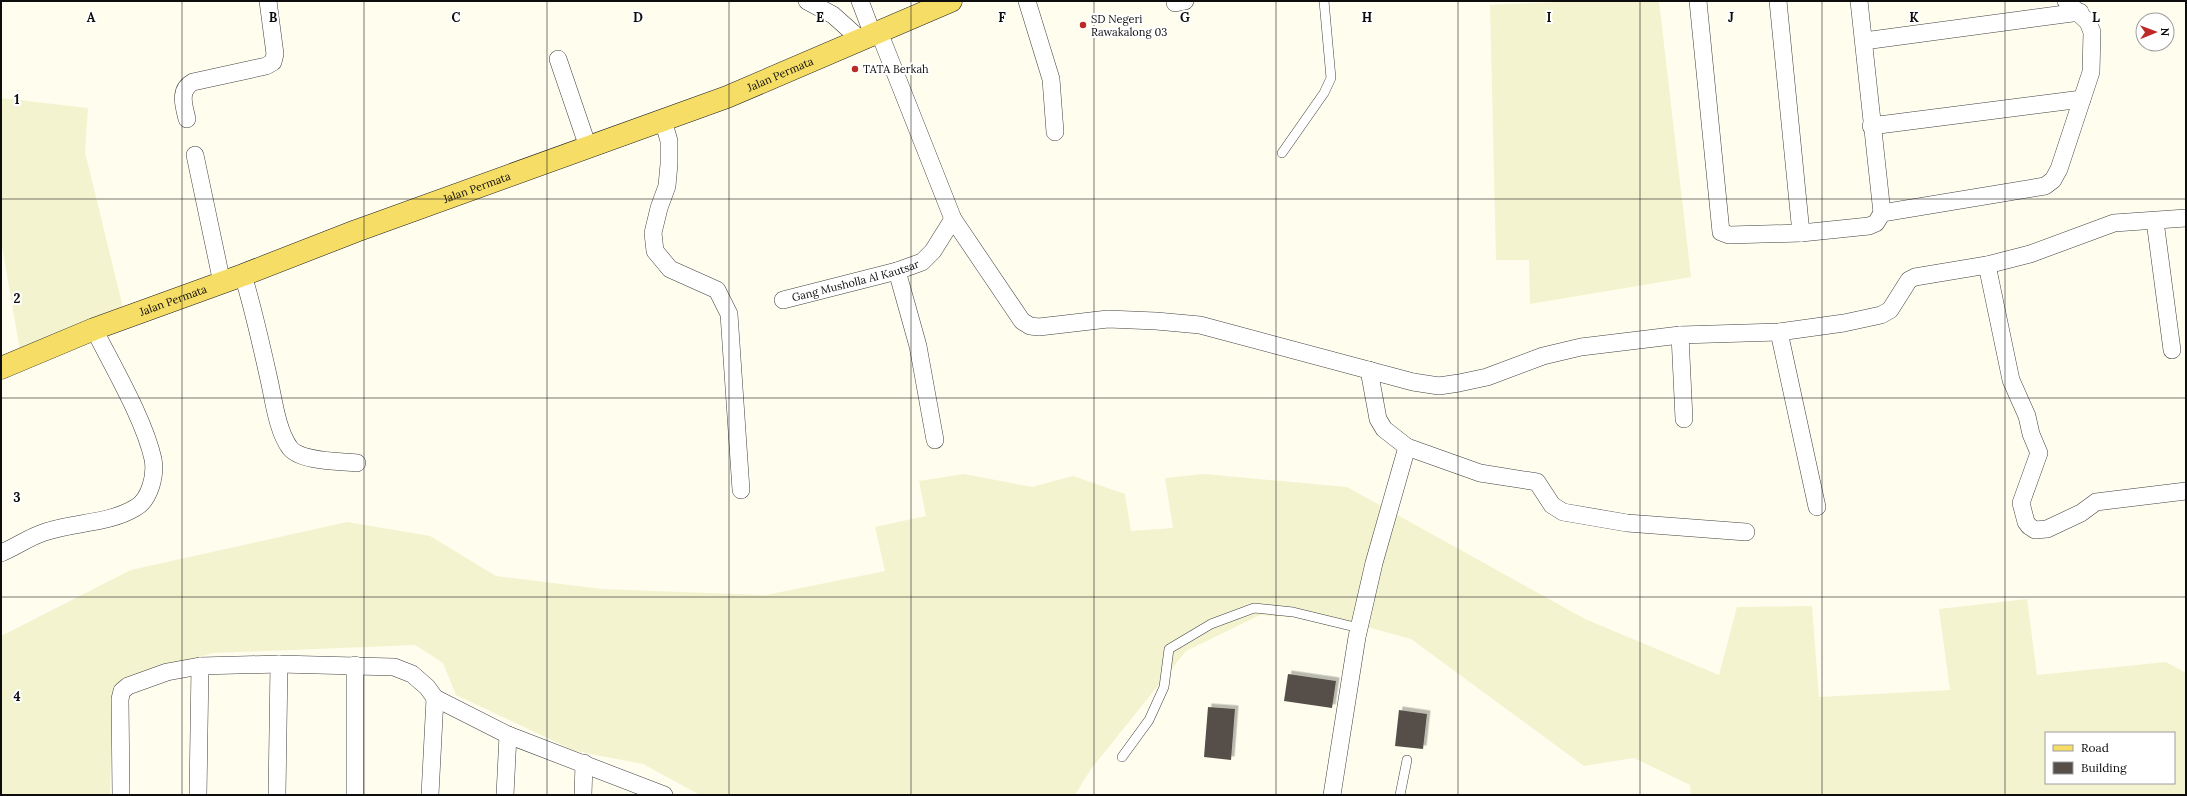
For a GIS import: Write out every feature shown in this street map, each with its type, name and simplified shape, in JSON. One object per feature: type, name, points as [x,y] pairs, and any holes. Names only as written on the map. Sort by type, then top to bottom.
[{"type":"main road","name":"Jalan Permata","points":[[1,368],[94,329],[222,283],[356,231],[727,97],[951,1]]},
{"type":"street","points":[[187,119],[183,100],[186,86],[266,66],[273,62],[275,54],[268,1]]},
{"type":"street","points":[[807,1],[871,36]]},
{"type":"street","points":[[860,1],[871,36],[953,219],[1022,321],[1030,326],[1039,327],[1108,319],[1156,320],[1200,325],[1413,382],[1439,386],[1487,377],[1559,352],[1680,336],[1779,332],[1844,323],[1881,315],[1890,310],[1909,280],[1987,265],[2056,246],[2114,223],[2186,218]]},
{"type":"street","points":[[1027,1],[1051,79],[1055,132]]},
{"type":"street","points":[[1175,1],[1175,3],[1185,1]]},
{"type":"street","points":[[1698,1],[1721,232],[1729,235],[1801,234],[1869,226],[1880,218],[1882,213],[1871,126],[1859,1]]},
{"type":"street","points":[[1778,1],[1801,234]]},
{"type":"street","points":[[1882,213],[2045,186],[2053,180],[2059,169],[2091,72],[2092,32],[2088,22],[2080,12],[2066,1]]},
{"type":"street","points":[[1864,41],[2080,12]]},
{"type":"street","points":[[558,59],[588,147]]},
{"type":"street","points":[[1871,126],[2082,99]]},
{"type":"street","points":[[663,120],[669,141],[669,164],[667,186],[659,208],[653,232],[655,251],[670,269],[717,290],[729,314],[741,490]]},
{"type":"street","points":[[195,154],[222,283]]},
{"type":"street","name":"Gang Musholla Al Kautsar","points":[[783,300],[897,271],[922,262],[933,251],[953,219]]},
{"type":"street","points":[[2155,221],[2172,350]]},
{"type":"street","points":[[1987,265],[2011,380],[2027,416],[2031,434],[2039,453],[2022,499],[2022,511],[2029,526],[2035,530],[2046,529],[2081,513],[2096,502],[2186,491]]},
{"type":"street","points":[[897,271],[918,346],[935,440]]},
{"type":"street","points":[[243,275],[250,298],[279,422],[290,448],[300,455],[322,460],[357,463]]},
{"type":"street","points":[[1,553],[44,532],[113,518],[137,507],[149,492],[153,477],[153,460],[149,448],[128,398],[94,329]]},
{"type":"street","points":[[1779,332],[1817,507]]},
{"type":"street","points":[[1680,336],[1684,419]]},
{"type":"street","points":[[1369,370],[1378,418],[1384,430],[1407,447],[1480,473],[1537,482],[1552,505],[1564,512],[1628,523],[1746,532]]},
{"type":"street","points":[[1332,795],[1359,628],[1374,563],[1407,447]]},
{"type":"street","points":[[277,795],[279,664]]},
{"type":"street","points":[[121,795],[120,699],[122,691],[128,686],[167,672],[200,666],[279,664],[394,667],[412,674],[427,687],[435,698],[508,735],[664,795]]},
{"type":"street","points":[[355,665],[355,795]]},
{"type":"street","points":[[198,795],[200,666]]},
{"type":"street","points":[[430,795],[435,698]]},
{"type":"street","points":[[505,795],[508,735]]},
{"type":"street","points":[[583,795],[584,763]]},
{"type":"lane","points":[[1282,153],[1324,93],[1331,78],[1324,1]]},
{"type":"lane","points":[[1122,757],[1149,720],[1164,687],[1169,649],[1211,624],[1254,608],[1293,612],[1359,628]]},
{"type":"lane","points":[[1400,795],[1407,760]]},
{"type":"green space","points":[[1578,1],[1659,1],[1691,277],[1530,304],[1529,260],[1496,260],[1490,5]]},
{"type":"green space","points":[[1,98],[88,108],[85,152],[124,312],[20,351],[1,240]]},
{"type":"green space","points":[[964,474],[1032,487],[1073,476],[1125,494],[1131,531],[1173,528],[1165,478],[1204,474],[1347,487],[1585,619],[1719,675],[1737,607],[1812,606],[1819,697],[1950,690],[1939,609],[2027,599],[2037,675],[2166,662],[2186,673],[2186,795],[1691,795],[1690,785],[1634,758],[1584,766],[1411,639],[1342,620],[1260,615],[1186,651],[1091,769],[1075,795],[700,795],[643,764],[575,751],[456,695],[443,663],[415,645],[213,653],[131,678],[112,708],[110,795],[1,795],[1,636],[131,570],[347,522],[430,536],[496,576],[602,589],[766,595],[885,571],[875,527],[926,516],[919,481]]},
{"type":"building","points":[[1288,674],[1336,681],[1332,708],[1284,701]]},
{"type":"building","points":[[1208,707],[1235,709],[1231,760],[1204,757]]},
{"type":"building","points":[[1399,710],[1427,714],[1423,749],[1395,746]]},
{"type":"place","name":"SD Negeri Rawakalong 03","points":[[1083,25]]},
{"type":"place","name":"TATA Berkah","points":[[855,69]]}]
